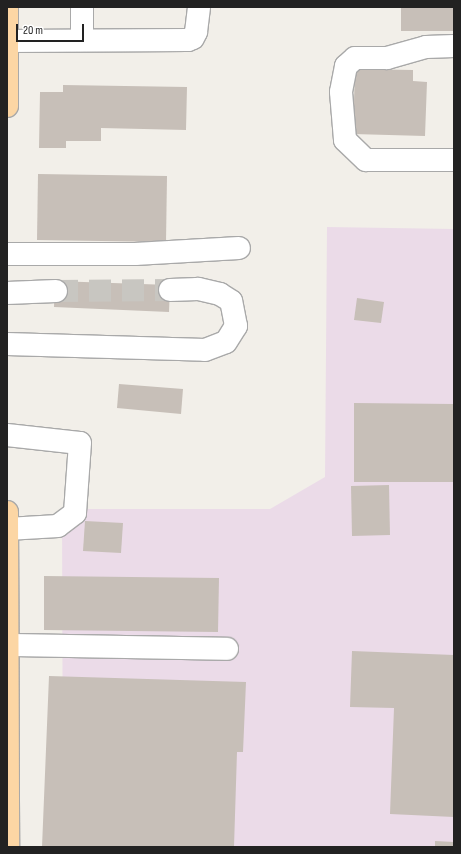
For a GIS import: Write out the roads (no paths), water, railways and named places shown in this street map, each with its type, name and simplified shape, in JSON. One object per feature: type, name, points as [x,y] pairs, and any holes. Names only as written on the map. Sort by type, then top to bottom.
[{"type":"main road","points":[[7,7],[7,106]]},
{"type":"main road","points":[[7,512],[8,847]]},
{"type":"lane","points":[[82,7],[82,39]]},
{"type":"lane","points":[[7,41],[82,39],[188,40],[193,38],[196,32],[199,7]]},
{"type":"lane","points":[[454,46],[426,47],[387,58],[355,58],[346,66],[341,92],[345,140],[366,160],[454,160]]},
{"type":"lane","points":[[7,254],[135,254],[239,248]]},
{"type":"lane","points":[[7,344],[205,350],[226,342],[236,326],[231,301],[220,294],[198,289],[170,290]]},
{"type":"lane","points":[[7,293],[56,291]]},
{"type":"lane","points":[[7,435],[80,443],[75,513],[58,526],[7,529]]},
{"type":"lane","points":[[8,645],[227,648]]},
{"type":"tunnel","points":[[56,291],[170,290]]}]
